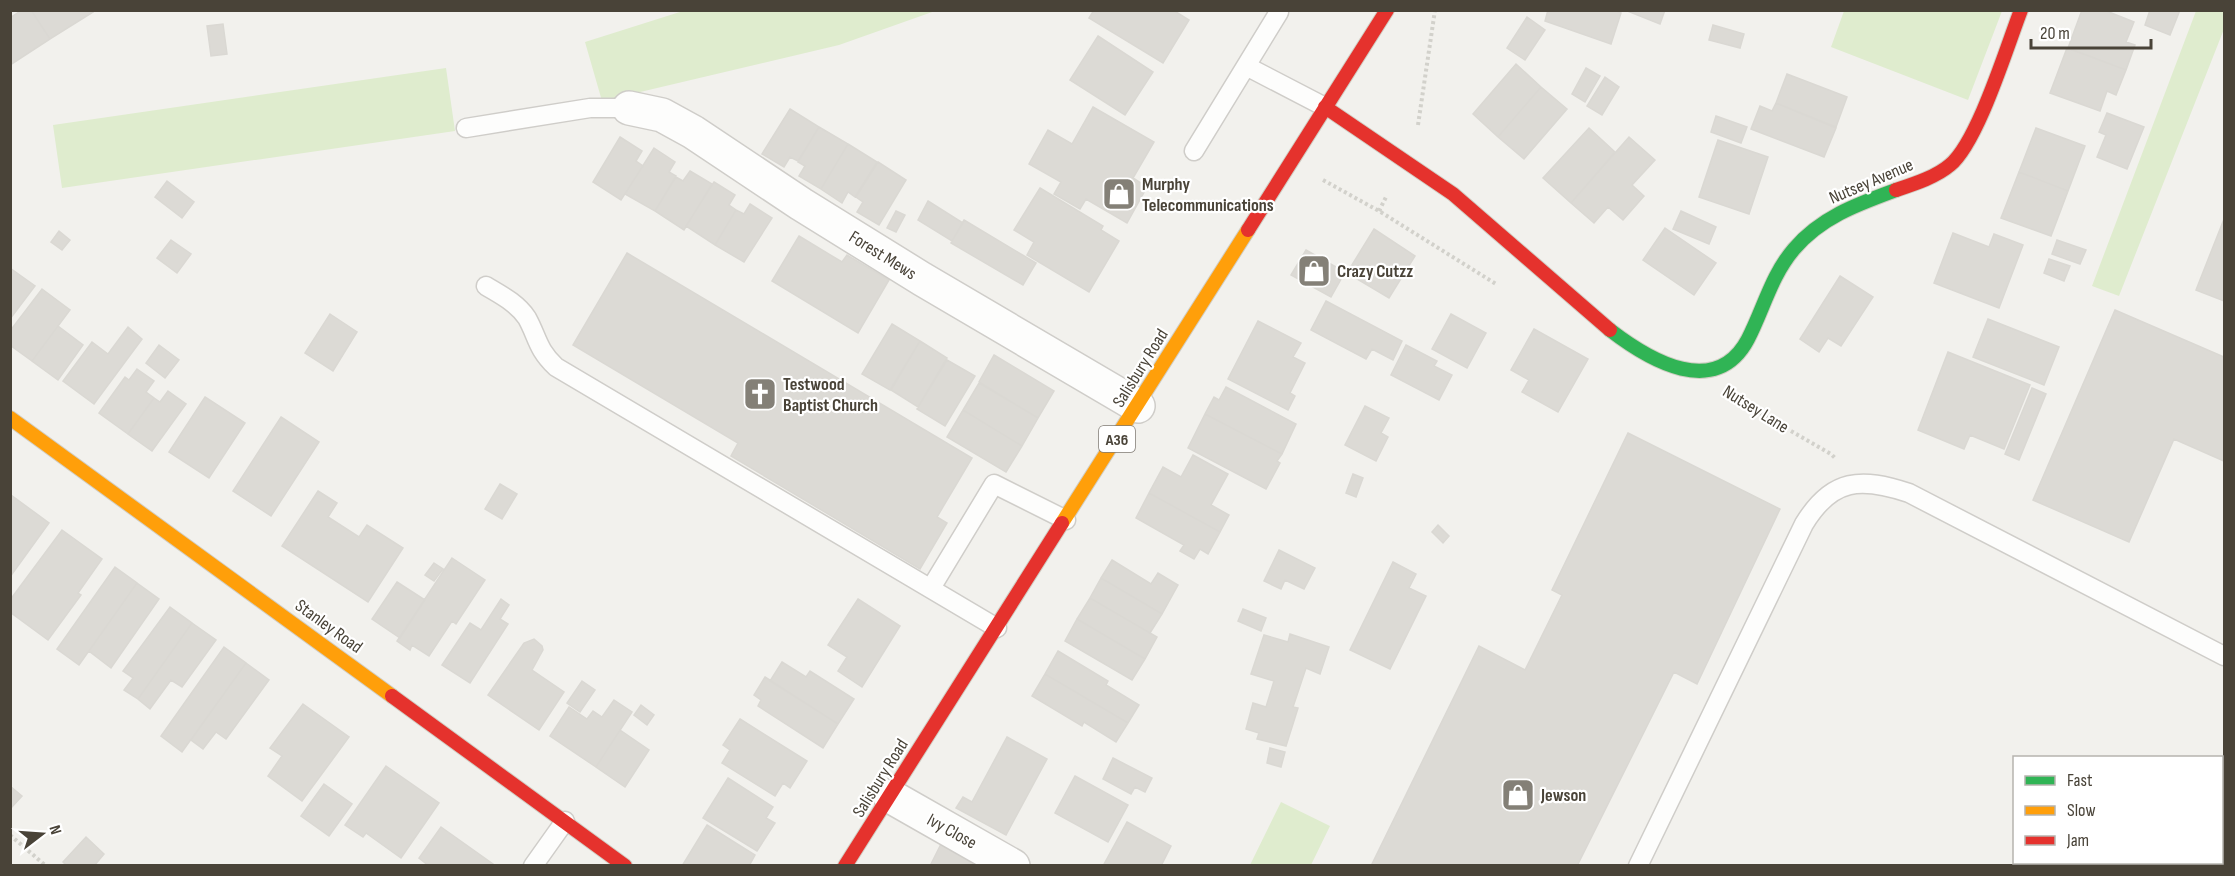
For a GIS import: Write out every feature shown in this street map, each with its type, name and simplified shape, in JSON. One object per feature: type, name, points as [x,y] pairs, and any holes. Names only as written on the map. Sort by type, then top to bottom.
[{"type":"street","name":"Salisbury Road","points":[[845,866],[1387,10]]},
{"type":"street","name":"Nutsey Avenue","points":[[1712,370],[1736,357],[1784,261],[1817,227],[1835,214],[1943,170],[1960,156],[1967,144],[2021,10]]},
{"type":"street","name":"Nutsey Lane","points":[[1325,107],[1472,209],[1582,308],[1644,354],[1677,368],[1712,370]]},
{"type":"street","name":"Forest Mews","points":[[629,108],[662,115],[693,132],[801,204],[922,279],[1138,406]]},
{"type":"street","name":"Stanley Road","points":[[10,418],[625,866]]},
{"type":"street","name":"Ivy Close","points":[[890,796],[1013,866]]},
{"type":"lane","points":[[1194,150],[1279,12]]},
{"type":"lane","points":[[1246,66],[1325,107]]},
{"type":"lane","points":[[466,128],[590,108],[629,108]]},
{"type":"lane","points":[[486,286],[519,308],[527,319],[539,348],[556,366],[997,628]]},
{"type":"lane","points":[[1638,866],[1804,524],[1815,505],[1834,491],[1854,483],[1888,486],[1910,493],[2224,656]]},
{"type":"lane","points":[[931,588],[994,484],[1066,520]]},
{"type":"lane","points":[[533,866],[565,821]]},
{"type":"path","points":[[1379,211],[1416,140],[1436,10]]},
{"type":"path","points":[[1291,162],[1379,211],[1498,285]]},
{"type":"path","name":"Nutsey Lane","points":[[1712,370],[1716,382],[1724,392],[1831,454],[1854,483]]},
{"type":"path","points":[[10,835],[46,866]]},
{"type":"green space","points":[[1844,10],[2002,11],[1968,100],[1831,47]]},
{"type":"green space","points":[[683,11],[935,11],[839,45],[602,101],[585,42]]},
{"type":"green space","points":[[2196,11],[2224,11],[2224,29],[2119,296],[2092,286]]},
{"type":"green space","points":[[446,68],[455,131],[62,188],[53,125]]},
{"type":"green space","points":[[1281,802],[1330,826],[1311,865],[1250,865]]},
{"type":"building","points":[[22,10],[31,10],[50,39],[10,65],[10,18]]},
{"type":"building","points":[[31,10],[91,10],[93,12],[50,39]]},
{"type":"building","points":[[1094,10],[1173,10],[1189,20],[1163,63],[1089,18]]},
{"type":"building","points":[[1548,10],[1614,10],[1621,13],[1611,44],[1545,21]]},
{"type":"building","points":[[1625,10],[1665,10],[1660,24]]},
{"type":"building","points":[[2082,10],[2104,10],[2134,22],[2126,42],[2135,45],[2126,70],[2068,48]]},
{"type":"building","points":[[2150,10],[2180,10],[2170,35],[2145,25]]},
{"type":"building","points":[[1527,17],[1545,30],[1525,60],[1507,48]]},
{"type":"building","points":[[223,24],[227,54],[211,56],[207,26]]},
{"type":"building","points":[[1713,25],[1744,34],[1740,48],[1709,40]]},
{"type":"building","points":[[1098,36],[1153,72],[1125,115],[1070,80]]},
{"type":"building","points":[[2067,48],[2126,70],[2116,95],[2107,91],[2100,111],[2050,93]]},
{"type":"building","points":[[1516,64],[1541,87],[1498,137],[1473,114]]},
{"type":"building","points":[[1586,68],[1600,76],[1585,102],[1572,94]]},
{"type":"building","points":[[1787,74],[1847,97],[1836,127],[1776,103]]},
{"type":"building","points":[[1605,77],[1619,87],[1602,115],[1587,106]]},
{"type":"building","points":[[1541,87],[1567,109],[1524,159],[1498,137]]},
{"type":"building","points":[[1776,103],[1836,128],[1824,157],[1751,129],[1760,106],[1772,111]]},
{"type":"building","points":[[1093,107],[1154,142],[1133,178],[1147,187],[1127,223],[1086,199],[1080,209],[1054,194],[1061,182],[1029,164],[1048,130],[1072,144]]},
{"type":"building","points":[[790,109],[819,127],[798,161],[790,157],[784,167],[762,154]]},
{"type":"building","points":[[2107,113],[2144,127],[2127,169],[2097,157],[2106,135],[2099,132]]},
{"type":"building","points":[[1716,116],[1747,127],[1741,143],[1711,132]]},
{"type":"building","points":[[819,127],[848,144],[821,189],[799,176],[805,166],[798,162]]},
{"type":"building","points":[[1589,128],[1615,152],[1571,203],[1543,178]]},
{"type":"building","points":[[2036,128],[2085,146],[2068,191],[2019,172]]},
{"type":"building","points":[[620,137],[642,151],[636,161],[643,166],[621,200],[593,182]]},
{"type":"building","points":[[1629,137],[1655,160],[1632,185],[1644,196],[1623,220],[1608,207],[1594,223],[1571,203]]},
{"type":"building","points":[[1718,140],[1768,157],[1749,214],[1699,197]]},
{"type":"building","points":[[848,144],[877,162],[855,197],[848,192],[842,203],[821,189]]},
{"type":"building","points":[[654,148],[675,162],[669,172],[676,176],[655,211],[625,194]]},
{"type":"building","points":[[878,162],[906,180],[879,225],[857,212],[863,202],[856,197]]},
{"type":"building","points":[[690,171],[712,184],[684,230],[655,211],[676,177],[683,181]]},
{"type":"building","points":[[2019,172],[2068,191],[2051,236],[2001,218]]},
{"type":"building","points":[[167,181],[194,202],[182,218],[155,197]]},
{"type":"building","points":[[714,182],[735,195],[729,205],[736,210],[715,245],[686,226]]},
{"type":"building","points":[[1040,188],[1103,226],[1101,230],[1119,241],[1089,292],[1027,255],[1034,242],[1014,230]]},
{"type":"building","points":[[928,201],[963,223],[952,241],[918,220]]},
{"type":"building","points":[[750,204],[772,218],[744,262],[715,245],[736,210],[744,214]]},
{"type":"building","points":[[896,211],[905,215],[896,232],[887,228]]},
{"type":"building","points":[[1681,211],[1716,227],[1709,244],[1673,229]]},
{"type":"building","points":[[2224,219],[2224,301],[2196,290]]},
{"type":"building","points":[[964,220],[1036,263],[1023,285],[951,243]]},
{"type":"building","points":[[1665,228],[1716,263],[1694,295],[1643,260]]},
{"type":"building","points":[[1374,229],[1415,256],[1389,298],[1347,273]]},
{"type":"building","points":[[59,231],[70,240],[62,250],[51,242]]},
{"type":"building","points":[[1953,233],[1989,247],[1994,234],[2023,245],[1999,308],[1934,283]]},
{"type":"building","points":[[799,236],[842,262],[847,255],[889,280],[858,333],[772,281]]},
{"type":"building","points":[[171,240],[191,254],[177,273],[157,258]]},
{"type":"building","points":[[2057,240],[2086,250],[2080,264],[2052,254]]},
{"type":"building","points":[[1306,250],[1345,272],[1331,297],[1291,275]]},
{"type":"building","name":"Testwood Baptist Church","points":[[627,253],[972,458],[937,517],[947,523],[920,569],[731,456],[738,443],[573,345]]},
{"type":"building","points":[[2049,259],[2070,266],[2064,281],[2044,273]]},
{"type":"building","points":[[10,268],[35,286],[10,319]]},
{"type":"building","points":[[1840,276],[1873,297],[1841,346],[1828,338],[1819,352],[1800,339]]},
{"type":"building","points":[[42,289],[70,310],[32,361],[10,345],[10,331]]},
{"type":"building","points":[[1326,301],[1402,341],[1393,360],[1372,349],[1366,359],[1311,330]]},
{"type":"building","points":[[2115,310],[2224,357],[2224,461],[2174,439],[2129,542],[2033,500]]},
{"type":"building","points":[[330,314],[357,332],[333,371],[305,353]]},
{"type":"building","points":[[1451,314],[1486,333],[1467,368],[1432,349]]},
{"type":"building","points":[[1988,319],[2059,347],[2044,385],[1973,357]]},
{"type":"building","points":[[1258,321],[1301,343],[1293,357],[1305,363],[1290,393],[1295,396],[1288,410],[1228,379]]},
{"type":"building","points":[[892,324],[920,341],[890,390],[862,374]]},
{"type":"building","points":[[58,326],[83,345],[58,380],[32,361]]},
{"type":"building","points":[[128,327],[142,339],[94,404],[63,381],[92,342],[108,354]]},
{"type":"building","points":[[1534,329],[1588,359],[1558,412],[1522,392],[1529,380],[1511,370]]},
{"type":"building","points":[[920,341],[947,358],[918,407],[891,390]]},
{"type":"building","points":[[159,345],[179,360],[165,378],[146,363]]},
{"type":"building","points":[[1406,345],[1437,361],[1434,366],[1452,375],[1439,400],[1391,375]]},
{"type":"building","points":[[1948,352],[2030,385],[2004,449],[1970,435],[1964,449],[1918,430]]},
{"type":"building","points":[[994,355],[1054,391],[1038,418],[979,382]]},
{"type":"building","points":[[947,360],[975,376],[945,426],[917,409]]},
{"type":"building","points":[[137,369],[154,381],[146,392],[154,398],[128,434],[99,413],[125,377],[129,380]]},
{"type":"building","points":[[979,383],[1038,418],[1022,446],[963,410]]},
{"type":"building","points":[[1226,387],[1296,424],[1282,454],[1205,414],[1214,397],[1219,400]]},
{"type":"building","points":[[2032,388],[2046,394],[2019,460],[2005,454]]},
{"type":"building","points":[[168,391],[186,404],[152,451],[128,434],[154,398],[160,402]]},
{"type":"building","points":[[205,397],[245,423],[209,478],[169,452]]},
{"type":"building","points":[[1365,406],[1389,418],[1381,433],[1388,437],[1376,461],[1345,445]]},
{"type":"building","points":[[963,410],[1022,446],[1006,472],[947,437]]},
{"type":"building","points":[[1205,414],[1282,454],[1277,461],[1280,463],[1266,489],[1188,448]]},
{"type":"building","points":[[281,417],[319,442],[271,516],[233,491]]},
{"type":"building","points":[[1628,433],[1780,509],[1697,684],[1674,672],[1577,866],[1371,866],[1479,646],[1525,670],[1562,595],[1552,590]]},
{"type":"building","points":[[1193,455],[1228,474],[1211,505],[1229,515],[1220,532],[1149,493],[1163,467],[1181,477]]},
{"type":"building","points":[[1353,474],[1363,478],[1356,497],[1346,493]]},
{"type":"building","points":[[500,484],[517,494],[502,519],[485,509]]},
{"type":"building","points":[[318,491],[337,503],[328,517],[359,537],[367,525],[403,548],[368,602],[282,546]]},
{"type":"building","points":[[1149,493],[1220,532],[1208,554],[1200,549],[1194,559],[1180,551],[1184,545],[1136,518]]},
{"type":"building","points":[[10,496],[49,523],[10,577]]},
{"type":"building","points":[[1438,525],[1449,536],[1443,543],[1432,532]]},
{"type":"building","points":[[62,530],[102,559],[78,593],[81,595],[48,640],[10,612],[10,600]]},
{"type":"building","points":[[1279,550],[1315,568],[1304,589],[1285,580],[1281,589],[1264,581]]},
{"type":"building","points":[[452,558],[485,580],[456,624],[452,621],[429,656],[412,645],[410,650],[397,641]]},
{"type":"building","points":[[1112,560],[1151,584],[1158,573],[1178,585],[1162,614],[1101,578]]},
{"type":"building","points":[[1393,562],[1416,574],[1409,588],[1426,596],[1390,669],[1350,650]]},
{"type":"building","points":[[434,563],[443,569],[434,581],[425,575]]},
{"type":"building","points":[[115,567],[137,583],[79,665],[57,649]]},
{"type":"building","points":[[1101,578],[1162,614],[1150,633],[1090,598]]},
{"type":"building","points":[[397,582],[425,600],[400,638],[372,619]]},
{"type":"building","points":[[137,583],[159,599],[111,668],[89,651]]},
{"type":"building","points":[[1090,598],[1157,637],[1145,659],[1077,619]]},
{"type":"building","points":[[501,599],[509,605],[500,619],[508,624],[470,683],[442,665],[470,623],[481,630]]},
{"type":"building","points":[[858,599],[900,626],[862,687],[838,671],[847,657],[828,645]]},
{"type":"building","points":[[170,607],[192,623],[138,699],[124,690],[133,678],[123,671]]},
{"type":"building","points":[[1243,609],[1266,618],[1261,631],[1238,621]]},
{"type":"building","points":[[1077,619],[1145,659],[1132,680],[1065,641]]},
{"type":"building","points":[[192,623],[216,640],[182,687],[171,680],[150,709],[138,699]]},
{"type":"building","points":[[1290,634],[1329,647],[1320,674],[1306,668],[1293,707],[1298,708],[1286,746],[1257,739],[1259,733],[1246,729],[1253,703],[1266,707],[1274,681],[1251,674],[1264,635],[1288,642]]},
{"type":"building","points":[[534,639],[543,650],[532,670],[564,692],[539,730],[488,695],[524,643]]},
{"type":"building","points":[[224,647],[246,663],[182,752],[161,736]]},
{"type":"building","points":[[1058,651],[1108,681],[1106,685],[1139,705],[1128,723],[1045,674]]},
{"type":"building","points":[[782,662],[806,677],[810,671],[854,699],[838,724],[770,681]]},
{"type":"building","points":[[246,663],[269,680],[226,739],[216,732],[203,749],[191,740]]},
{"type":"building","points":[[1045,674],[1128,723],[1116,742],[1084,722],[1082,726],[1032,696]]},
{"type":"building","points":[[765,677],[838,724],[823,748],[758,706],[761,700],[754,695]]},
{"type":"building","points":[[582,681],[595,690],[580,712],[567,703]]},
{"type":"building","points":[[614,700],[632,712],[596,767],[550,736],[569,707],[587,719],[593,711],[602,717]]},
{"type":"building","points":[[303,704],[349,737],[302,801],[268,776],[282,756],[270,748]]},
{"type":"building","points":[[641,705],[654,715],[647,725],[634,715]]},
{"type":"building","points":[[740,719],[807,761],[790,788],[783,783],[775,796],[722,763],[730,750],[723,745]]},
{"type":"building","points":[[620,730],[649,750],[625,787],[596,767]]},
{"type":"building","points":[[1007,737],[1047,759],[1006,835],[956,808],[963,797],[972,802]]},
{"type":"building","points":[[1270,748],[1285,752],[1281,767],[1267,763]]},
{"type":"building","points":[[1113,758],[1152,778],[1145,792],[1135,787],[1131,794],[1103,779]]},
{"type":"building","points":[[386,766],[439,803],[401,858],[366,833],[363,837],[345,825]]},
{"type":"building","points":[[1075,776],[1128,805],[1108,842],[1055,813]]},
{"type":"building","points":[[728,778],[773,807],[766,818],[775,823],[757,851],[703,818]]},
{"type":"building","points":[[324,784],[352,804],[329,836],[301,816]]},
{"type":"building","points":[[10,786],[22,796],[10,809]]},
{"type":"building","points":[[2224,796],[2224,866],[2194,866],[2194,864],[2223,864]]},
{"type":"building","points":[[1127,822],[1171,846],[1161,866],[1103,866]]},
{"type":"building","points":[[707,825],[755,855],[749,866],[682,866]]},
{"type":"building","points":[[441,827],[493,864],[492,866],[429,866],[419,858]]},
{"type":"building","points":[[86,837],[104,854],[94,866],[67,866],[63,862]]},
{"type":"building","points":[[943,840],[980,860],[977,866],[930,866]]},
{"type":"traffic: fast","points":[[1610,330],[1626,342],[1662,362],[1682,369],[1701,371],[1718,368],[1734,357],[1748,339],[1779,270],[1794,249],[1828,220],[1896,190]]},
{"type":"traffic: slow","points":[[1062,523],[1248,230]]},
{"type":"traffic: slow","points":[[10,418],[392,696]]},
{"type":"traffic: jam","points":[[1248,230],[1387,10]]},
{"type":"traffic: jam","points":[[1896,190],[1938,173],[1950,165],[1961,153],[1981,115],[2021,10]]},
{"type":"traffic: jam","points":[[1325,107],[1453,194],[1610,330]]},
{"type":"traffic: jam","points":[[845,866],[1062,523]]},
{"type":"traffic: jam","points":[[392,696],[625,866]]},
{"type":"place","name":"Murphy Telecommunications","points":[[1119,194]]},
{"type":"place","name":"Crazy Cutzz","points":[[1314,271]]},
{"type":"place","name":"Testwood Baptist Church","points":[[760,394]]},
{"type":"place","name":"Jewson","points":[[1518,795]]}]
